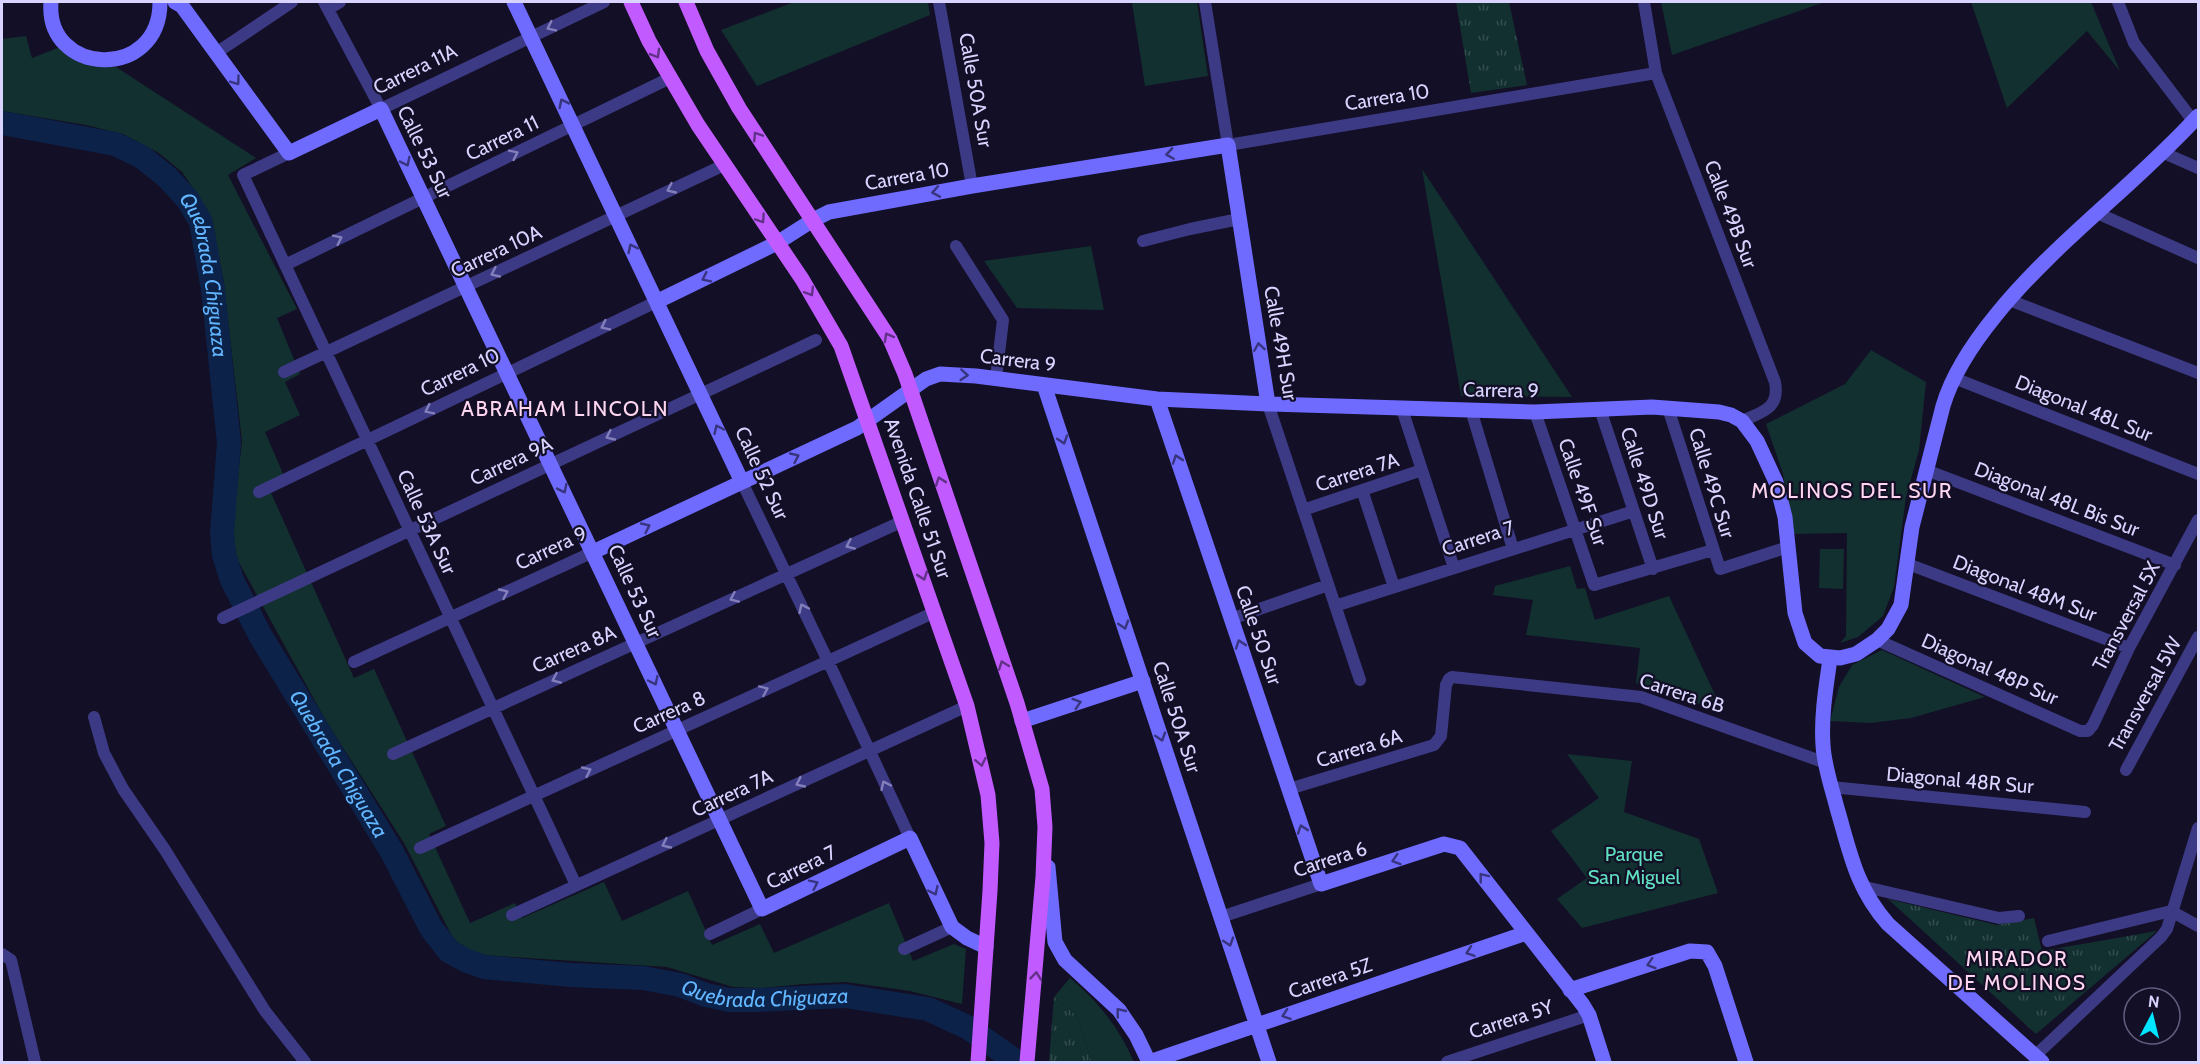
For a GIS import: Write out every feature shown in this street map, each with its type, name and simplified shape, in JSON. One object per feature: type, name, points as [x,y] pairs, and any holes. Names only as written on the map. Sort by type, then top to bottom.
[{"type":"main road","name":"Avenida Calle 51 Sur","points":[[631,2],[670,78],[724,165],[818,305],[841,346],[967,706],[985,780],[991,828],[992,866],[978,1060]]},
{"type":"main road","name":"Avenida Calle 51 Sur","points":[[686,2],[707,51],[739,108],[890,339],[910,391],[1022,721],[1042,789],[1045,828],[1040,928],[1027,1062]]},
{"type":"street","points":[[51,2],[53,25],[61,39],[72,50],[85,57],[101,61],[116,60],[131,55],[143,46],[153,33],[166,2],[182,6],[289,153]]},
{"type":"street","points":[[216,53],[292,2]]},
{"type":"street","points":[[326,5],[340,2]]},
{"type":"street","name":"Calle 52 Sur","points":[[514,2],[658,300],[952,927]]},
{"type":"street","name":"Carrera 11A","points":[[243,175],[604,2]]},
{"type":"street","name":"Calle 50A Sur","points":[[939,2],[972,186]]},
{"type":"street","name":"Calle 49H Sur","points":[[1205,2],[1268,404],[1360,680]]},
{"type":"street","name":"Calle 49B Sur","points":[[1644,2],[1656,74],[1775,382],[1777,392],[1775,401],[1766,410],[1742,421]]},
{"type":"street","points":[[1742,421],[1757,441],[1776,482],[1785,517],[1799,628],[1805,643],[1820,657],[1840,658],[1856,654],[1877,640],[1888,629],[1901,605],[1912,527],[1948,389],[1976,342],[2039,266],[2164,153],[2196,119],[2134,43],[2118,2]]},
{"type":"street","name":"Calle 53 Sur","points":[[326,5],[381,109],[424,198],[762,909]]},
{"type":"street","name":"Carrera 10","points":[[259,492],[777,243],[829,212],[972,186],[1656,74]]},
{"type":"street","name":"Carrera 11","points":[[285,265],[670,78]]},
{"type":"street","points":[[2164,153],[2199,168]]},
{"type":"street","name":"Carrera 10A","points":[[284,372],[724,165]]},
{"type":"street","name":"Calle 53A Sur","points":[[243,175],[576,885]]},
{"type":"street","points":[[2097,213],[2199,258]]},
{"type":"street","points":[[1143,241],[1239,219]]},
{"type":"street","points":[[956,246],[1003,320],[996,378]]},
{"type":"street","points":[[2009,300],[2199,373]]},
{"type":"street","name":"Carrera 9A","points":[[226,617],[816,340]]},
{"type":"street","name":"Carrera 9","points":[[354,662],[742,482],[868,420],[926,379],[940,374],[996,378],[1157,399],[1535,412],[1633,407],[1668,408],[1719,412],[1742,421]]},
{"type":"street","name":"Diagonal 48L Sur","points":[[1954,378],[2199,474]]},
{"type":"street","name":"Calle 50A Sur","points":[[1044,385],[1269,1062]]},
{"type":"street","name":"Calle 50 Sur","points":[[1157,399],[1321,884]]},
{"type":"street","name":"Calle 49C Sur","points":[[1668,408],[1720,569],[1788,547]]},
{"type":"street","points":[[1402,409],[1454,568]]},
{"type":"street","name":"Calle 49D Sur","points":[[1600,409],[1653,569]]},
{"type":"street","points":[[1471,410],[1513,549]]},
{"type":"street","name":"Calle 49F Sur","points":[[1535,412],[1594,585],[1653,569]]},
{"type":"street","name":"Carrera 7A","points":[[1303,510],[1422,470]]},
{"type":"street","name":"Diagonal 48L Bis Sur","points":[[1926,470],[2175,565]]},
{"type":"street","points":[[1362,490],[1394,587]]},
{"type":"street","name":"Carrera 7","points":[[1335,606],[1634,511]]},
{"type":"street","name":"Transversal 5X","points":[[2088,731],[2093,725],[2129,648],[2199,520]]},
{"type":"street","name":"Carrera 8A","points":[[393,754],[903,521]]},
{"type":"street","points":[[1653,569],[1713,550]]},
{"type":"street","name":"Diagonal 48M Sur","points":[[1908,564],[2129,648]]},
{"type":"street","points":[[1231,619],[1328,585]]},
{"type":"street","name":"Carrera 8","points":[[420,848],[935,612]]},
{"type":"street","name":"Transversal 5W","points":[[2126,770],[2199,638]]},
{"type":"street","name":"Diagonal 48P Sur","points":[[1877,640],[2080,731],[2088,731]]},
{"type":"street","points":[[1830,658],[1822,728],[1826,763],[1861,886],[1870,902],[1888,924],[2034,1060],[2161,938],[2167,929],[2199,828]]},
{"type":"street","name":"Carrera 6A","points":[[1289,789],[1429,748],[1441,736],[1446,685],[1449,679]]},
{"type":"street","name":"Carrera 6B","points":[[1449,679],[1641,697],[1826,763]]},
{"type":"street","points":[[1022,721],[1143,681]]},
{"type":"street","name":"Carrera 7A","points":[[512,915],[967,706]]},
{"type":"street","points":[[94,717],[104,753],[123,789],[165,850],[265,1011],[305,1062]]},
{"type":"street","name":"Diagonal 48R Sur","points":[[1832,787],[2085,812]]},
{"type":"street","points":[[1045,828],[1056,947],[1065,960],[1119,1010],[1139,1041],[1149,1062]]},
{"type":"street","name":"Carrera 7","points":[[710,934],[910,838]]},
{"type":"street","name":"Carrera 6","points":[[1221,917],[1444,844],[1452,844],[1460,848],[1526,933]]},
{"type":"street","points":[[1861,886],[1999,918],[2019,916]]},
{"type":"street","points":[[2048,941],[2171,912],[2199,926]]},
{"type":"street","points":[[904,949],[952,927],[967,938],[986,947]]},
{"type":"street","points":[[1526,933],[1589,1015],[1604,1062]]},
{"type":"street","name":"Carrera 5Z","points":[[1149,1062],[1526,933]]},
{"type":"street","name":"Carrera 5Y","points":[[1570,990],[1690,951],[1707,952],[1715,966],[1746,1062]]},
{"type":"street","points":[[2,954],[11,960],[35,1062]]},
{"type":"street","name":"Carrera 5Y","points":[[1447,1062],[1589,1015]]},
{"type":"green space","points":[[794,2],[928,2],[930,15],[757,86],[721,30]]},
{"type":"green space","points":[[1197,2],[1208,76],[1145,86],[1132,3]]},
{"type":"green space","points":[[1456,2],[1509,2],[1527,85],[1471,93]]},
{"type":"green space","points":[[1661,2],[1825,2],[1672,55]]},
{"type":"green space","points":[[1971,2],[2091,2],[2120,71],[2087,31],[2007,108]]},
{"type":"green space","points":[[26,36],[32,58],[60,47],[93,65],[116,67],[256,158],[228,175],[297,309],[277,318],[300,374],[285,382],[300,415],[265,432],[284,476],[267,484],[354,678],[374,669],[446,826],[429,834],[470,923],[515,903],[522,918],[604,882],[622,921],[688,891],[712,945],[760,924],[774,953],[889,903],[913,961],[954,944],[966,949],[962,1004],[910,991],[846,982],[762,988],[733,987],[667,967],[482,955],[466,949],[453,938],[404,843],[326,721],[237,559],[232,531],[242,441],[223,277],[210,214],[182,172],[159,153],[123,134],[86,125],[2,111],[2,39]]},
{"type":"green space","points":[[1422,169],[1572,397],[1461,396]]},
{"type":"green space","points":[[1091,246],[1104,310],[1017,308],[984,261]]},
{"type":"green space","points":[[1871,350],[1926,382],[1919,450],[1906,497],[1894,587],[1883,616],[1858,637],[1840,643],[1846,636],[1847,533],[1793,534],[1783,474],[1766,424],[1845,384]]},
{"type":"green space","points":[[1820,549],[1844,549],[1843,589],[1819,588]]},
{"type":"green space","points":[[1570,566],[1577,589],[1585,588],[1595,620],[1669,596],[1723,712],[1636,683],[1640,648],[1526,635],[1533,600],[1493,595],[1495,586]]},
{"type":"green space","points":[[1882,650],[1985,697],[1911,718],[1871,723],[1830,721],[1839,687],[1852,665]]},
{"type":"green space","name":"Parque San Miguel","points":[[1567,754],[1632,761],[1624,812],[1699,839],[1718,893],[1582,928],[1557,899],[1587,878],[1551,831],[1599,798]]},
{"type":"green space","points":[[1888,899],[1997,925],[2034,918],[2042,951],[2157,931],[2036,1034]]},
{"type":"green space","points":[[1070,978],[1107,1016],[1134,1062],[1092,1062],[1077,1016],[1054,997]]},
{"type":"green space","points":[[1054,997],[1077,1016],[1092,1062],[1049,1062]]},
{"type":"waterway","name":"Quebrada Chiguaza","points":[[2,123],[115,144],[142,157],[167,177],[188,200],[201,222],[213,290],[229,443],[222,533],[224,555],[232,580],[260,635],[392,852],[431,928],[449,951],[484,967],[571,975],[643,978],[680,985],[706,995],[729,1000],[845,996],[928,1009],[967,1027],[1017,1062]]},
{"type":"district","name":"ABRAHAM LINCOLN","points":[[565,409]]},
{"type":"district","name":"MOLINOS DEL SUR","points":[[1852,491]]},
{"type":"district","name":"MIRADOR DE MOLINOS","points":[[2017,971]]}]
